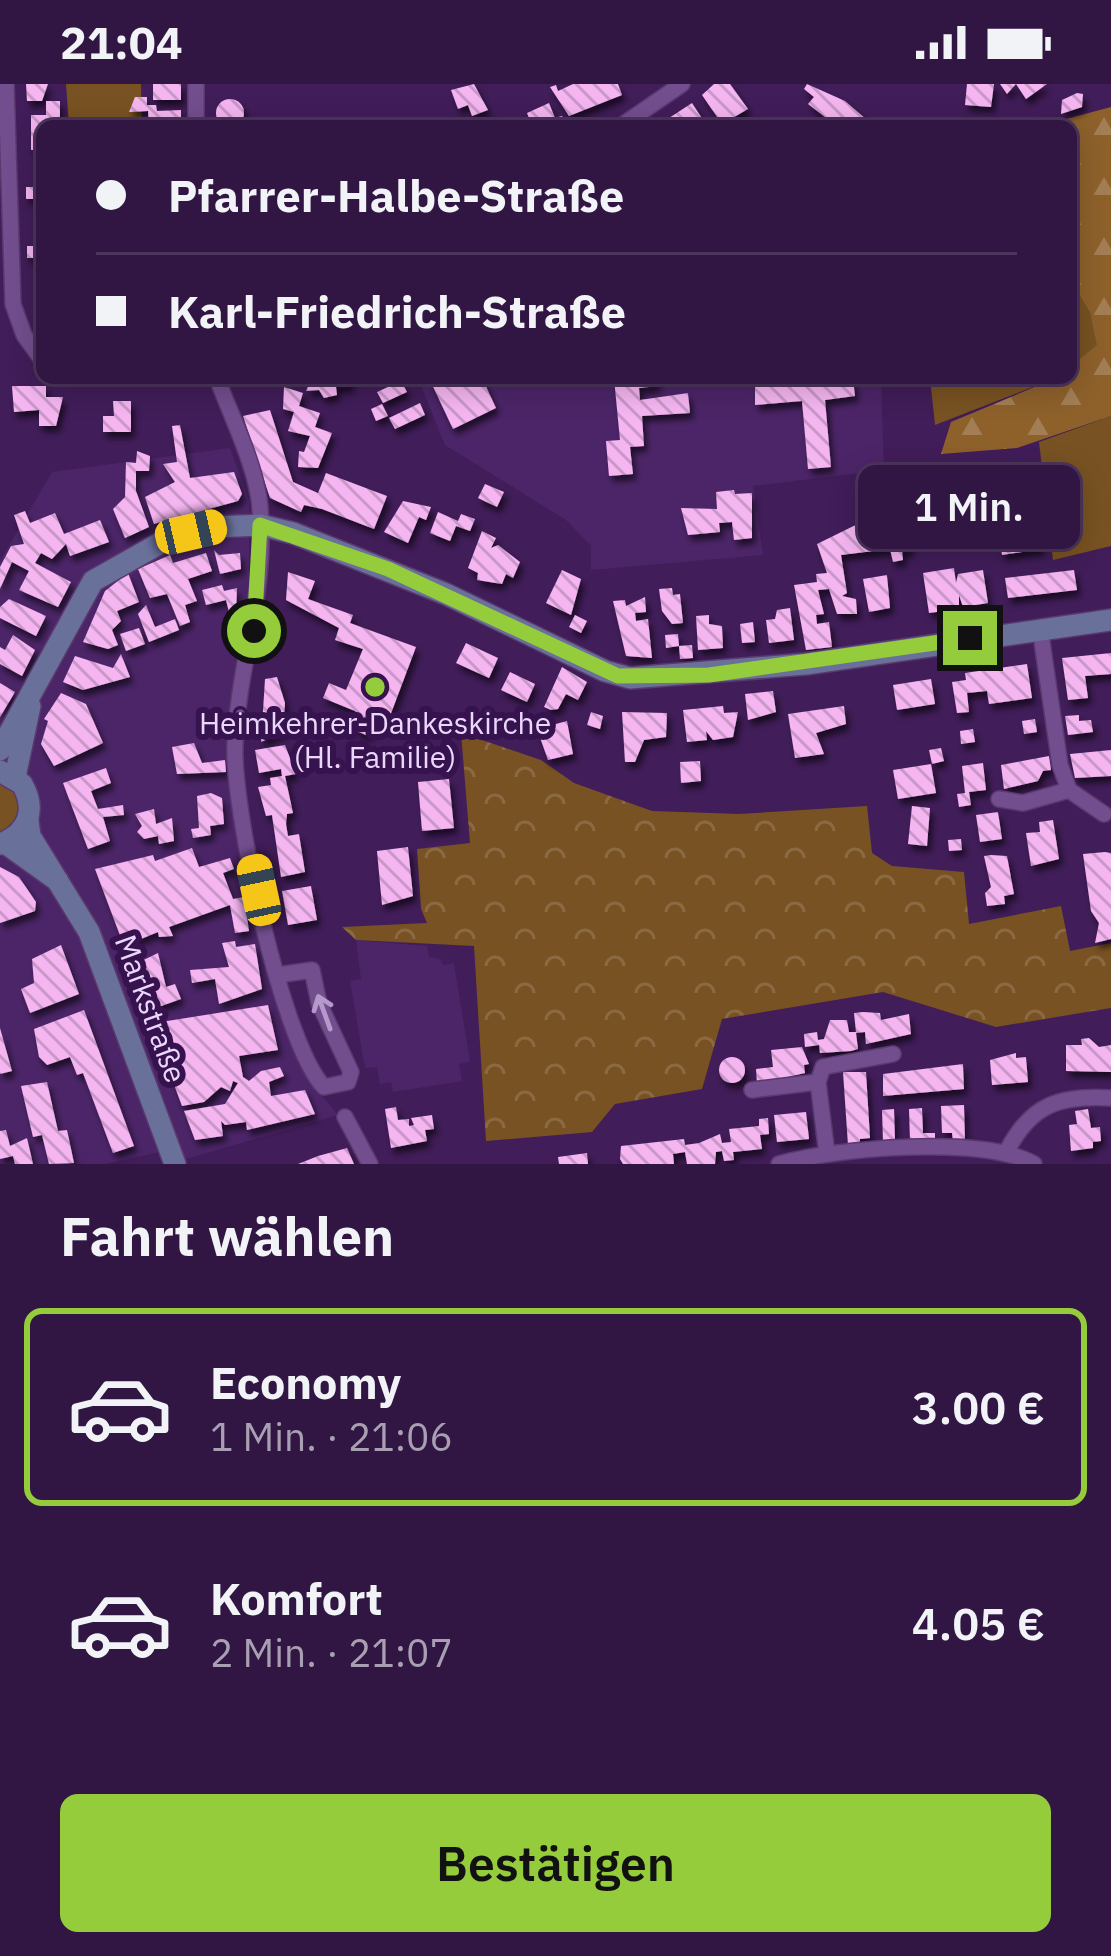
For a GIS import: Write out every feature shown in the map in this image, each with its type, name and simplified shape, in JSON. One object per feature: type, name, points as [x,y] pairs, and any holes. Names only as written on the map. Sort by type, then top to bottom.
[{"type":"street","points":[[6,84],[13,308],[36,349]]},
{"type":"street","points":[[196,84],[196,120]]},
{"type":"street","points":[[630,120],[682,84]]},
{"type":"street","points":[[224,384],[258,496],[260,525],[254,631],[234,747],[241,811],[278,975],[290,1025],[324,1087],[348,1082],[351,1072],[325,1017],[311,970],[278,975]]},
{"type":"street","points":[[0,751],[77,604],[98,577],[164,541],[214,527],[260,525],[388,569],[605,671],[630,678],[784,666],[1111,620]]},
{"type":"street","points":[[1040,628],[1060,765],[1070,790],[1107,811],[1103,824],[1111,832]]},
{"type":"street","points":[[8,774],[33,693]]},
{"type":"street","name":"Markstraße","points":[[8,774],[27,792],[30,836],[89,932],[175,1164]]},
{"type":"street","points":[[999,799],[1023,803],[1070,790]]},
{"type":"street","points":[[2,843],[28,821]]},
{"type":"street","name":"Markstraße","points":[[2,843],[58,881]]},
{"type":"street","points":[[826,1154],[818,1082],[823,1066],[893,1054]]},
{"type":"street","points":[[752,1090],[818,1082]]},
{"type":"street","points":[[1007,1151],[1024,1122],[1052,1101],[1111,1098]]},
{"type":"street","points":[[345,1117],[370,1164]]},
{"type":"street","points":[[779,1164],[826,1154],[1007,1151],[1034,1164]]},
{"type":"shaded area","points":[[420,384],[881,384],[884,470],[753,486],[763,555],[591,570],[591,546],[566,520],[445,445]]},
{"type":"shaded area","points":[[230,448],[249,501],[249,594],[228,752],[236,817],[286,1033],[309,1080],[338,1115],[175,1162],[160,1152],[105,1164],[0,1164],[0,561],[52,472]]},
{"type":"shaded area","points":[[356,940],[427,946],[429,957],[441,959],[443,965],[454,963],[470,1062],[459,1064],[462,1081],[393,1092],[391,1082],[380,1084],[377,1067],[365,1068],[350,981],[361,979]]},
{"type":"green space","points":[[66,84],[141,84],[142,120],[69,120]]},
{"type":"green space","points":[[1111,107],[1111,416],[1017,448],[941,454],[951,422],[1042,384],[1077,384],[1077,361],[1097,345],[1090,313],[1077,291],[1077,120],[1062,120]]},
{"type":"green space","points":[[1077,291],[1090,313],[1098,345],[1077,361]]},
{"type":"green space","points":[[931,384],[1041,384],[935,425]]},
{"type":"green space","points":[[1111,416],[1111,546],[1053,560],[1039,442]]},
{"type":"green space","points":[[461,733],[541,760],[574,783],[652,811],[739,814],[867,806],[872,853],[892,866],[964,872],[969,924],[1061,906],[1070,951],[1111,943],[1111,1008],[996,1027],[883,992],[722,1019],[702,1089],[615,1104],[592,1132],[486,1141],[474,946],[356,940],[342,927],[427,923],[421,909],[417,849],[470,843]]},
{"type":"green space","points":[[0,777],[17,787],[22,817],[0,836]]},
{"type":"building","points":[[26,84],[48,84],[42,101],[27,101]]},
{"type":"building","points":[[153,84],[181,84],[181,100],[153,100]]},
{"type":"building","points":[[474,84],[488,110],[472,116],[468,105],[458,109],[451,90]]},
{"type":"building","points":[[573,84],[618,84],[622,95],[569,116],[550,87],[556,85],[558,91]]},
{"type":"building","points":[[714,84],[730,84],[748,109],[719,120],[702,95]]},
{"type":"building","points":[[807,84],[845,101],[867,120],[829,120],[808,104],[814,97],[804,89]]},
{"type":"building","points":[[967,84],[994,84],[991,107],[965,105]]},
{"type":"building","points":[[1016,84],[1047,84],[1026,99]]},
{"type":"building","points":[[1083,94],[1082,107],[1061,114],[1062,100]]},
{"type":"building","points":[[135,97],[147,97],[147,105],[156,105],[157,111],[181,110],[181,120],[149,120],[148,111],[129,112]]},
{"type":"building","points":[[225,100],[235,100],[243,108],[242,120],[217,118],[217,108]]},
{"type":"building","points":[[46,101],[60,101],[58,120],[36,120],[36,150],[31,150],[31,115],[46,115]]},
{"type":"building","points":[[549,103],[555,118],[564,120],[530,120],[527,113]]},
{"type":"building","points":[[692,103],[703,120],[670,120]]},
{"type":"building","points":[[26,187],[36,187],[36,199],[26,199]]},
{"type":"building","points":[[27,246],[36,246],[36,258],[27,258]]},
{"type":"building","points":[[309,384],[350,384],[336,387],[337,395],[324,398],[319,390],[306,391]]},
{"type":"building","points":[[403,384],[407,392],[383,403],[377,392]]},
{"type":"building","points":[[432,384],[485,384],[496,408],[453,429]]},
{"type":"building","points":[[615,384],[658,384],[639,388],[640,400],[688,393],[690,413],[642,416],[644,446],[630,447],[633,474],[609,476],[606,441],[620,440]]},
{"type":"building","points":[[755,384],[854,384],[855,396],[825,400],[831,467],[808,469],[802,401],[755,405]]},
{"type":"building","points":[[12,386],[46,386],[46,397],[63,397],[56,426],[39,426],[39,410],[14,412]]},
{"type":"building","points":[[284,387],[303,393],[299,406],[320,413],[315,427],[332,433],[318,468],[298,467],[299,451],[304,452],[310,436],[288,431],[294,412],[283,409]]},
{"type":"building","points":[[113,401],[131,401],[131,432],[103,432],[103,416],[114,416]]},
{"type":"building","points":[[420,403],[425,415],[395,429],[389,418]]},
{"type":"building","points":[[382,404],[388,416],[376,421],[371,409]]},
{"type":"building","points":[[270,410],[293,482],[318,493],[326,473],[387,496],[374,529],[322,509],[304,505],[301,512],[270,498],[243,416]]},
{"type":"building","points":[[180,425],[190,478],[234,472],[242,494],[238,501],[154,524],[145,497],[175,482],[163,464],[177,462],[172,426]]},
{"type":"building","points":[[137,451],[150,456],[149,471],[136,471],[136,491],[149,527],[125,538],[113,509],[125,497],[126,462],[136,463]]},
{"type":"building","points":[[1030,478],[1038,509],[1005,515],[1006,522],[997,523],[999,491],[1019,487],[1018,480]]},
{"type":"building","points":[[485,484],[504,492],[497,507],[478,498]]},
{"type":"building","points":[[734,490],[735,494],[752,493],[752,538],[734,540],[732,522],[719,523],[720,532],[688,535],[681,508],[717,509],[716,492]]},
{"type":"building","points":[[403,501],[431,507],[426,520],[419,517],[408,543],[384,532]]},
{"type":"building","points":[[25,511],[30,523],[55,513],[64,534],[100,520],[109,542],[70,556],[66,544],[52,559],[41,553],[35,563],[71,582],[58,607],[19,590],[29,571],[12,562],[0,589],[0,567],[11,546],[24,544],[14,515]]},
{"type":"building","points":[[884,511],[890,545],[910,541],[911,550],[902,551],[903,560],[893,562],[890,549],[841,555],[847,593],[842,596],[856,599],[857,614],[837,614],[829,589],[818,590],[824,614],[816,615],[817,624],[829,622],[832,647],[806,650],[794,585],[817,582],[816,574],[827,573],[817,544]]},
{"type":"building","points":[[438,512],[458,521],[461,514],[475,519],[470,531],[456,526],[450,541],[430,533]]},
{"type":"building","points":[[482,531],[496,538],[491,548],[498,545],[520,562],[513,578],[506,574],[502,584],[477,580],[478,573],[468,568]]},
{"type":"building","points":[[1040,536],[1042,549],[1002,555],[1000,542]]},
{"type":"building","points":[[214,550],[219,555],[240,553],[241,569],[220,574]]},
{"type":"building","points":[[206,553],[212,571],[188,579],[197,601],[185,605],[190,622],[180,626],[167,594],[150,598],[138,569],[170,555],[173,563]]},
{"type":"building","points":[[954,568],[956,583],[958,574],[983,570],[988,603],[963,607],[959,595],[959,609],[929,613],[923,573]]},
{"type":"building","points":[[562,570],[581,579],[571,615],[546,603]]},
{"type":"building","points":[[1074,570],[1077,590],[1008,598],[1005,578]]},
{"type":"building","name":"Heimkehrer-Dankeskirche (Hl. Familie)","points":[[288,572],[315,581],[308,599],[353,615],[350,623],[416,647],[387,724],[374,722],[368,736],[354,730],[360,717],[355,711],[323,698],[329,683],[346,690],[363,649],[335,640],[339,628],[286,600]]},
{"type":"building","points":[[128,573],[139,602],[117,611],[121,621],[112,630],[118,645],[108,649],[83,642],[105,591]]},
{"type":"building","points":[[887,575],[890,608],[869,612],[863,579]]},
{"type":"building","points":[[222,585],[224,591],[237,588],[236,615],[230,616],[226,600],[206,605],[202,590]]},
{"type":"building","points":[[672,588],[673,595],[680,594],[683,623],[672,624],[662,611],[659,589]]},
{"type":"building","points":[[645,597],[646,612],[635,613],[636,621],[648,619],[652,658],[626,656],[613,601],[625,600],[626,606]]},
{"type":"building","points":[[9,599],[46,616],[36,636],[0,618],[0,607]]},
{"type":"building","points":[[146,605],[155,627],[175,619],[179,630],[149,642],[138,614]]},
{"type":"building","points":[[790,608],[794,640],[769,643],[766,620],[775,619],[777,610]]},
{"type":"building","points":[[575,615],[587,621],[581,633],[569,627]]},
{"type":"building","points":[[709,615],[709,624],[722,626],[723,648],[698,650],[696,616]]},
{"type":"building","points":[[753,622],[755,642],[742,643],[740,624]]},
{"type":"building","points":[[139,628],[145,644],[126,651],[120,634]]},
{"type":"building","points":[[678,634],[679,646],[666,648],[665,635]]},
{"type":"building","points":[[13,635],[35,650],[22,676],[0,664],[0,647],[5,650]]},
{"type":"building","points":[[466,643],[498,658],[489,678],[456,663]]},
{"type":"building","points":[[692,645],[693,658],[680,659],[679,646]]},
{"type":"building","points":[[1111,653],[1111,674],[1085,676],[1088,698],[1068,700],[1062,658]]},
{"type":"building","points":[[121,654],[130,677],[83,690],[63,682],[75,656],[113,668]]},
{"type":"building","points":[[1027,664],[1032,698],[989,704],[987,691],[967,693],[969,712],[957,713],[952,682],[966,680],[965,673]]},
{"type":"building","points":[[562,667],[587,682],[578,700],[566,694],[558,709],[551,710],[544,707]]},
{"type":"building","points":[[510,672],[535,684],[527,702],[501,690]]},
{"type":"building","points":[[277,677],[285,703],[283,732],[261,742],[265,679]]},
{"type":"building","points":[[931,679],[935,704],[897,710],[893,685]]},
{"type":"building","points":[[0,683],[15,692],[0,717]]},
{"type":"building","points":[[773,691],[776,712],[748,720],[745,694]]},
{"type":"building","points":[[61,693],[86,704],[103,743],[54,766],[41,744],[48,721],[44,719]]},
{"type":"building","points":[[723,706],[724,713],[738,712],[733,737],[713,740],[706,731],[707,740],[687,742],[683,710]]},
{"type":"building","points":[[844,706],[846,724],[816,733],[824,754],[795,758],[788,714]]},
{"type":"building","points":[[591,712],[603,716],[600,729],[587,725]]},
{"type":"building","points":[[622,712],[667,713],[666,737],[644,740],[635,762],[625,762]]},
{"type":"building","points":[[1079,715],[1079,721],[1091,720],[1093,732],[1068,735],[1065,716]]},
{"type":"building","points":[[1035,719],[1037,732],[1024,734],[1022,721]]},
{"type":"building","points":[[567,721],[573,754],[548,760],[537,729]]},
{"type":"building","points":[[973,729],[975,742],[961,744],[960,731]]},
{"type":"building","points":[[194,743],[202,763],[225,760],[226,772],[177,774],[172,747]]},
{"type":"building","points":[[285,745],[296,774],[285,776],[293,813],[287,814],[286,824],[288,836],[299,834],[305,872],[281,877],[272,815],[266,816],[258,787],[271,785],[270,778],[282,776],[281,769],[259,773],[255,750]]},
{"type":"building","points":[[941,748],[944,761],[932,764],[929,750]]},
{"type":"building","points":[[1111,750],[1111,776],[1075,778],[1070,754]]},
{"type":"building","points":[[1049,756],[1051,770],[1043,771],[1038,781],[1004,789],[1001,765]]},
{"type":"building","points":[[700,761],[701,781],[681,783],[680,762]]},
{"type":"building","points":[[983,763],[986,790],[969,792],[971,805],[959,807],[957,794],[965,793],[962,766]]},
{"type":"building","points":[[931,764],[936,793],[898,799],[893,770]]},
{"type":"building","points":[[106,768],[111,783],[91,791],[98,809],[123,805],[124,815],[103,817],[110,841],[88,849],[63,783]]},
{"type":"building","points":[[449,779],[454,828],[422,831],[418,782]]},
{"type":"building","points":[[211,793],[222,798],[224,824],[210,826],[211,835],[193,838],[191,829],[199,828],[197,796]]},
{"type":"building","points":[[912,806],[930,808],[927,846],[908,844]]},
{"type":"building","points":[[154,809],[156,824],[172,818],[174,841],[159,844],[158,836],[144,839],[137,832],[142,826],[135,814]]},
{"type":"building","points":[[998,812],[1002,839],[980,842],[976,815]]},
{"type":"building","points":[[1053,820],[1059,859],[1031,866],[1026,833],[1040,832],[1039,822]]},
{"type":"building","points":[[961,839],[962,850],[949,851],[948,840]]},
{"type":"building","points":[[408,847],[413,896],[382,905],[377,851]]},
{"type":"building","points":[[192,848],[199,867],[230,858],[234,869],[223,873],[233,899],[244,897],[249,931],[235,933],[230,905],[169,927],[173,936],[159,937],[158,932],[124,946],[95,869],[153,855],[155,861]]},
{"type":"building","points":[[1111,853],[1111,939],[1095,943],[1099,923],[1091,911],[1083,854]]},
{"type":"building","points":[[984,856],[1007,856],[1014,894],[1004,896],[1005,904],[987,906],[985,893],[991,887]]},
{"type":"building","points":[[0,867],[19,877],[36,902],[35,911],[0,923]]},
{"type":"building","points":[[311,886],[317,920],[288,925],[282,891]]},
{"type":"building","points":[[235,941],[236,947],[255,944],[262,989],[219,1004],[215,979],[192,983],[190,970],[229,967],[222,943]]},
{"type":"building","points":[[61,945],[79,994],[30,1013],[21,989],[34,983],[32,959]]},
{"type":"building","points":[[158,953],[166,987],[175,984],[181,999],[150,1010],[131,966]]},
{"type":"building","points":[[268,1005],[278,1050],[239,1056],[243,1077],[249,1081],[261,1071],[280,1067],[284,1076],[269,1082],[271,1096],[305,1090],[315,1114],[247,1130],[246,1122],[225,1125],[221,1121],[223,1136],[195,1140],[184,1111],[225,1104],[238,1083],[233,1081],[230,1091],[221,1087],[204,1102],[182,1106],[169,1071],[179,1070],[161,1022]]},
{"type":"building","points":[[84,1010],[134,1146],[113,1153],[83,1073],[77,1075],[70,1057],[47,1065],[39,1057],[34,1029]]},
{"type":"building","points":[[854,1013],[880,1013],[881,1020],[909,1014],[911,1034],[866,1044],[865,1032],[856,1033],[858,1049],[851,1051],[820,1053],[819,1045],[805,1047],[804,1034],[817,1032],[818,1040],[824,1039],[830,1020],[847,1020],[849,1032],[856,1032]]},
{"type":"building","points":[[0,1028],[12,1071],[0,1074]]},
{"type":"building","points":[[1089,1038],[1099,1047],[1111,1045],[1111,1072],[1066,1071],[1066,1045],[1082,1045],[1081,1039]]},
{"type":"building","points":[[802,1047],[809,1064],[804,1065],[805,1073],[757,1084],[756,1069],[773,1067],[771,1050]]},
{"type":"building","points":[[1016,1053],[1016,1058],[1026,1057],[1028,1082],[992,1085],[990,1060]]},
{"type":"building","points":[[732,1057],[745,1070],[732,1083],[719,1070]]},
{"type":"building","points":[[963,1064],[964,1089],[883,1096],[883,1074]]},
{"type":"building","points":[[843,1072],[866,1072],[870,1138],[860,1139],[860,1145],[848,1145]]},
{"type":"building","points":[[47,1082],[58,1131],[67,1130],[74,1163],[49,1164],[42,1135],[33,1137],[21,1086]]},
{"type":"building","points":[[964,1105],[965,1141],[953,1141],[952,1133],[942,1133],[941,1106]]},
{"type":"building","points":[[396,1107],[398,1120],[409,1119],[409,1126],[414,1125],[411,1118],[432,1115],[434,1129],[425,1130],[427,1141],[391,1148],[385,1109]]},
{"type":"building","points":[[922,1108],[923,1133],[935,1133],[935,1142],[910,1141],[909,1109]]},
{"type":"building","points":[[894,1109],[895,1141],[883,1141],[882,1110]]},
{"type":"building","points":[[1088,1109],[1091,1128],[1100,1127],[1101,1141],[1093,1142],[1093,1148],[1071,1151],[1069,1125],[1077,1124],[1075,1111]]},
{"type":"building","points":[[806,1112],[809,1139],[777,1142],[774,1115]]},
{"type":"building","points":[[768,1118],[769,1134],[760,1135],[762,1149],[733,1152],[734,1160],[724,1161],[722,1151],[716,1152],[715,1164],[687,1164],[685,1152],[673,1154],[674,1164],[623,1164],[620,1159],[621,1146],[684,1139],[685,1145],[720,1134],[722,1143],[731,1142],[729,1129],[759,1126],[759,1119]]},
{"type":"building","points":[[6,1130],[10,1146],[27,1138],[33,1164],[15,1164],[13,1156],[0,1159],[0,1131]]},
{"type":"building","points":[[347,1148],[354,1164],[298,1164],[318,1156]]},
{"type":"building","points":[[587,1153],[588,1164],[559,1164],[558,1157]]},
{"type":"place","name":"Heimkehrer-Dankeskirche (Hl. Familie)","points":[[375,687]]},
{"type":"route","points":[[254,631],[260,525],[388,569],[605,671],[630,678],[806,664],[970,638]]}]
